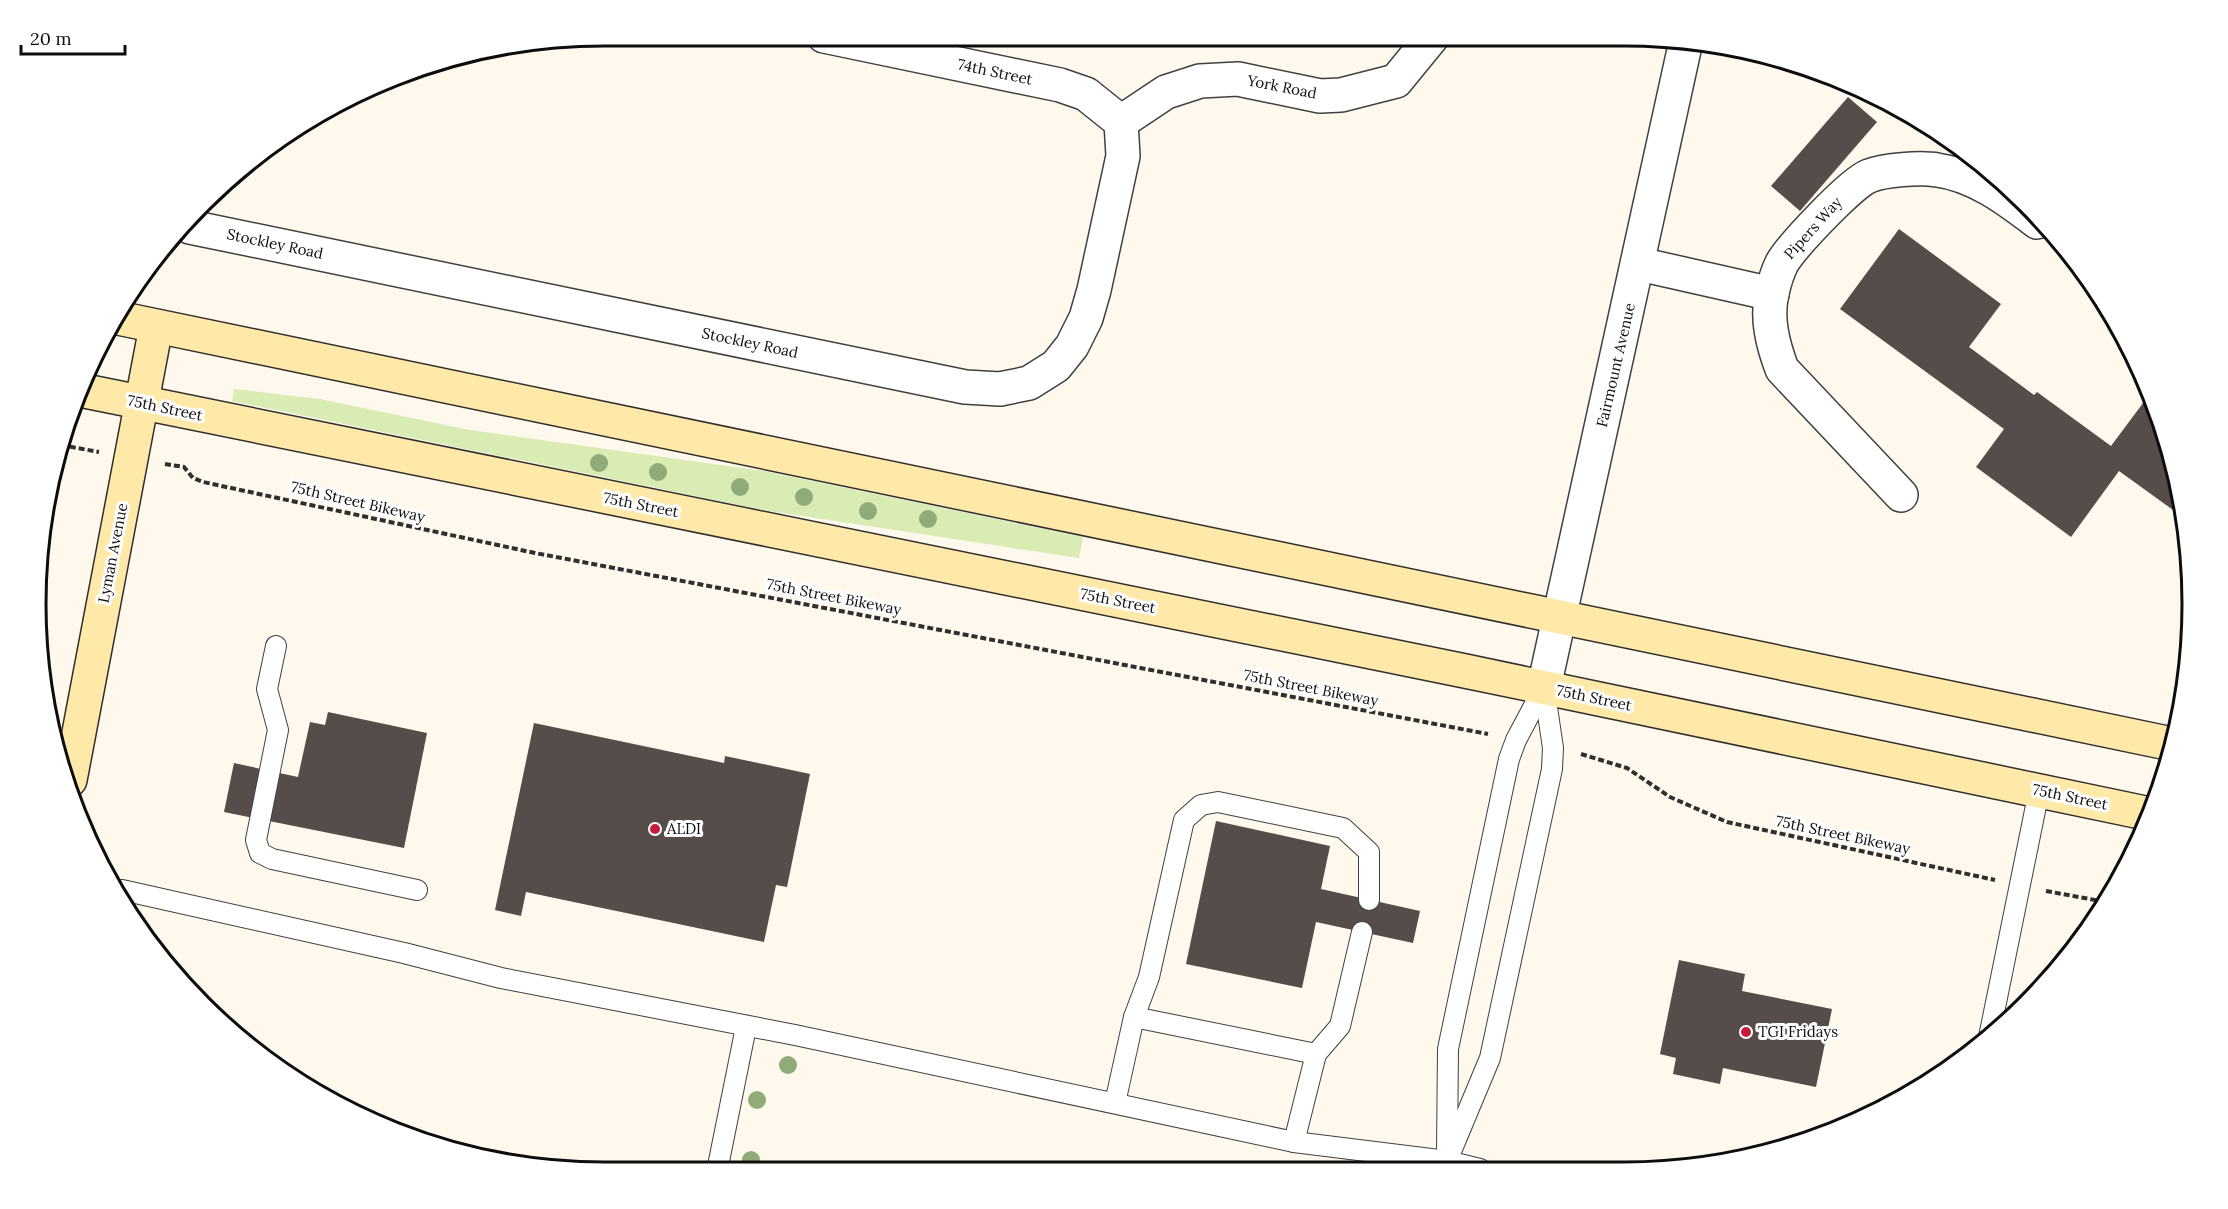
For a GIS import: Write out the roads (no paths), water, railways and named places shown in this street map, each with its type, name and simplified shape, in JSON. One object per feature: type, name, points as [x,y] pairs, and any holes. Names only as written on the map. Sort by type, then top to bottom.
[{"type":"main road","points":[[125,320],[2164,742]]},
{"type":"main road","name":"Lyman Avenue","points":[[72,770],[156,327]]},
{"type":"main road","name":"75th Street","points":[[89,392],[1544,687],[2141,812]]},
{"type":"street","name":"74th Street","points":[[872,46],[1060,85],[1086,94],[1121,122]]},
{"type":"street","name":"York Road","points":[[1121,122],[1166,92],[1200,81],[1238,79],[1320,96],[1341,95],[1396,81],[1425,46]]},
{"type":"street","name":"Fairmount Avenue","points":[[1544,687],[1639,264],[1684,50]]},
{"type":"street","name":"Stockley Road","points":[[194,228],[965,387],[1000,389],[1029,383],[1056,366],[1072,346],[1086,318],[1124,156],[1121,122]]},
{"type":"street","name":"Pipers Way","points":[[1901,495],[1782,369],[1772,342],[1772,294],[1782,263],[1842,195],[1869,176],[1901,170],[1936,170],[1966,178],[2005,198]]},
{"type":"street","points":[[1639,264],[1772,294]]},
{"type":"lane","points":[[276,646],[267,689],[278,730],[256,840],[260,853],[272,859],[417,890]]},
{"type":"lane","points":[[1446,1161],[1448,1049],[1509,759],[1516,740],[1544,687]]},
{"type":"lane","points":[[1446,1161],[1490,1058],[1552,769],[1553,748],[1544,687]]},
{"type":"lane","points":[[1991,1024],[2039,791]]},
{"type":"lane","points":[[1116,1103],[1134,1017],[1149,977],[1184,820],[1201,806],[1218,802],[1343,828],[1369,852],[1369,900]]},
{"type":"lane","points":[[125,891],[404,953],[501,978],[1116,1103],[1294,1142],[1450,1162]]},
{"type":"lane","points":[[1294,1142],[1316,1054],[1340,1026],[1362,932]]},
{"type":"lane","points":[[1134,1017],[1316,1054]]},
{"type":"lane","points":[[719,1162],[746,1027]]},
{"type":"place","name":"ALDI","points":[[655,829]]},
{"type":"place","name":"TGI Fridays","points":[[1746,1032]]}]
